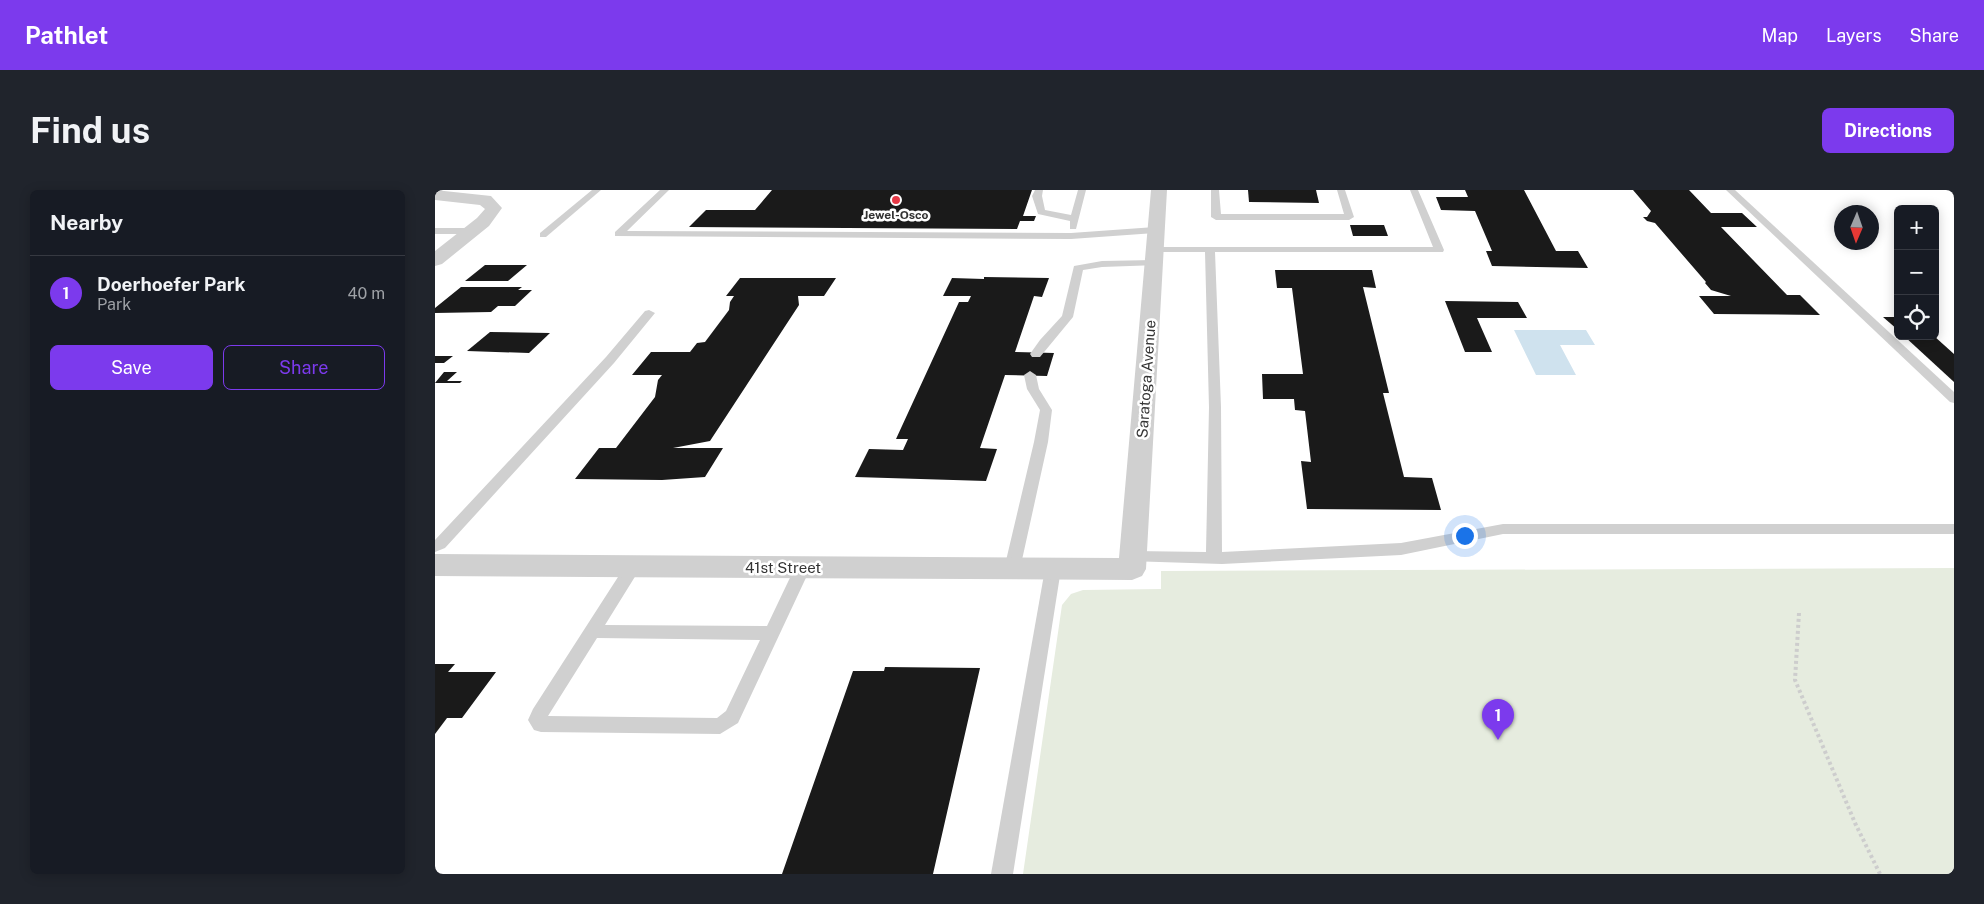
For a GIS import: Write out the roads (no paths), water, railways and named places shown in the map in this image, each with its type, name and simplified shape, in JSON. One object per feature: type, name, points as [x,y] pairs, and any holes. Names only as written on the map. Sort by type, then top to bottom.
[{"type":"street","name":"Saratoga Avenue","points":[[1132,563],[1159,190]]},
{"type":"street","points":[[435,260],[483,222],[494,208],[485,200],[446,194]]},
{"type":"street","name":"41st Street","points":[[435,565],[1053,569],[1132,563]]},
{"type":"lane","points":[[543,235],[597,190]]},
{"type":"lane","points":[[665,190],[619,234],[1071,236],[1155,247],[1439,250],[1415,190]]},
{"type":"lane","points":[[1039,190],[1037,196],[1041,212],[1075,219]]},
{"type":"lane","points":[[1071,236],[1082,190]]},
{"type":"lane","points":[[1215,190],[1216,217],[1349,217],[1341,190]]},
{"type":"lane","points":[[1730,190],[1954,398]]},
{"type":"lane","points":[[435,231],[472,231]]},
{"type":"lane","points":[[1036,354],[1067,316],[1078,268],[1102,264],[1155,247]]},
{"type":"lane","points":[[1210,249],[1215,427],[1214,558]]},
{"type":"lane","points":[[435,547],[440,544],[610,360],[649,313]]},
{"type":"lane","points":[[1012,568],[1041,442],[1046,410],[1033,389],[1030,375]]},
{"type":"lane","points":[[1132,563],[1401,549],[1503,529],[1954,529]]},
{"type":"lane","points":[[633,566],[539,715],[537,720],[541,724],[720,726],[732,717],[803,567]]},
{"type":"lane","points":[[1002,874],[1053,569]]},
{"type":"lane","points":[[592,631],[772,634]]},
{"type":"water","points":[[1514,330],[1586,330],[1595,345],[1560,345],[1576,375],[1536,375]]},
{"type":"place","name":"Jewel-Osco","points":[[896,200]]},
{"type":"place","name":"Doerhoefer Park","points":[[1498,740]]}]
